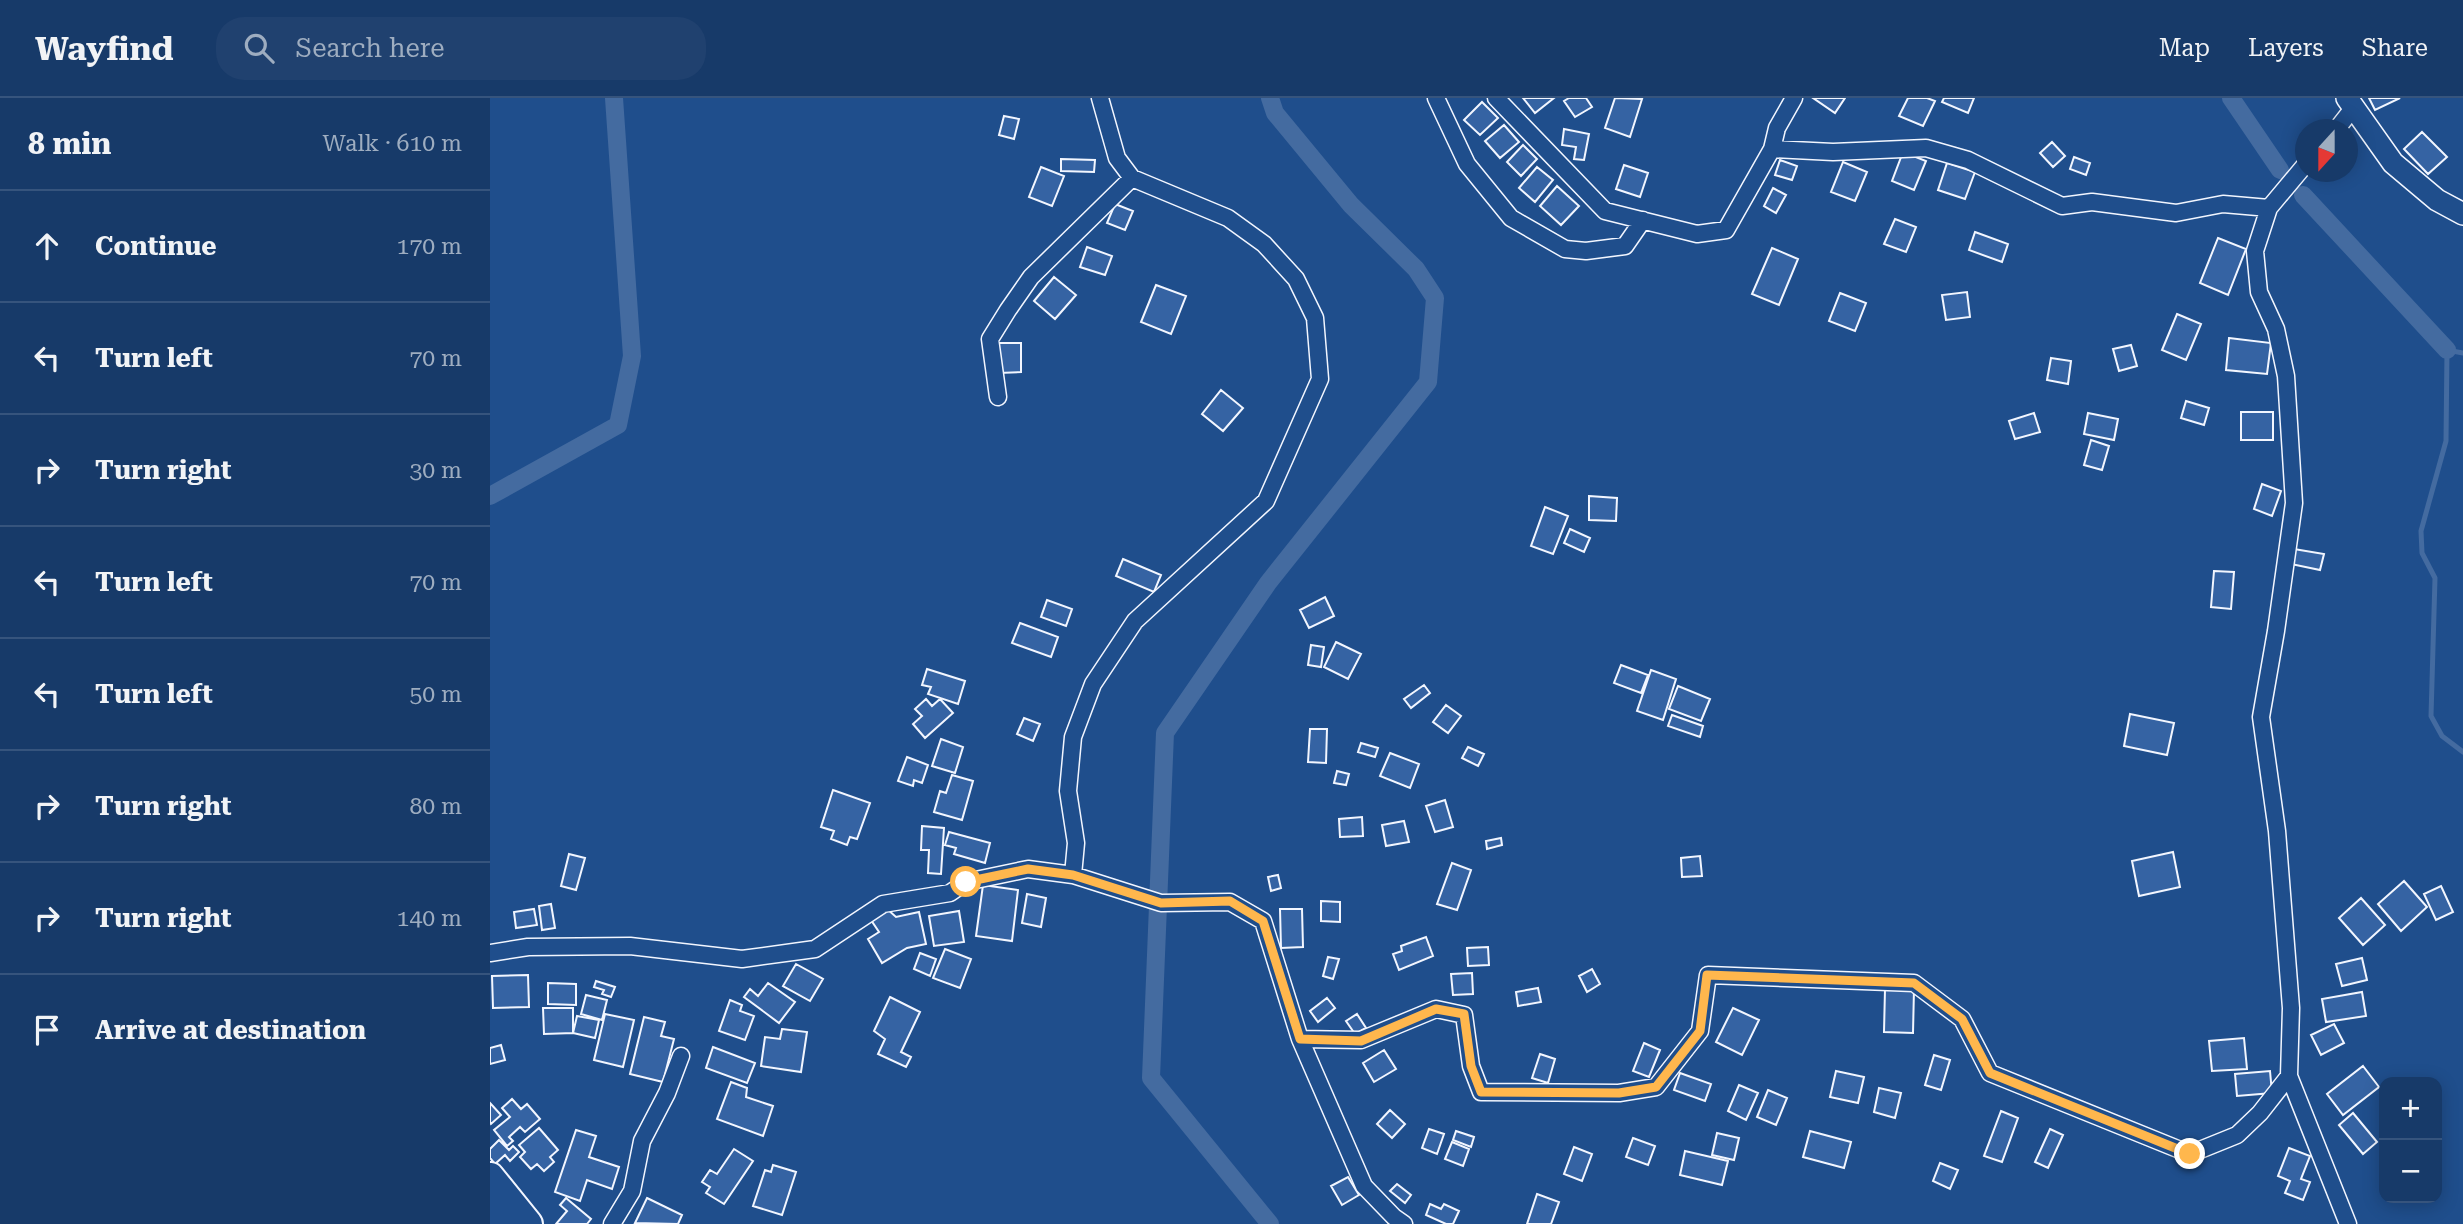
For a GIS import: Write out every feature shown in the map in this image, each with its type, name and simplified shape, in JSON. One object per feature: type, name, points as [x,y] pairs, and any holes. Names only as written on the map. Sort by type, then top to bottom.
[{"type":"highway","points":[[490,1177],[528,1224]]},
{"type":"highway","points":[[490,1211],[500,1224]]},
{"type":"street","points":[[1073,875],[1076,843],[1068,790],[1073,737],[1093,684],[1135,621],[1266,501],[1320,379],[1315,318],[1296,279],[1264,244],[1228,218],[1132,178],[1117,158],[1100,98]]},
{"type":"street","points":[[1436,98],[1467,164],[1511,218],[1565,249],[1586,251],[1625,246],[1643,220]]},
{"type":"street","points":[[1496,98],[1605,212],[1697,233],[1726,230],[1772,149],[1777,128],[1794,98]]},
{"type":"street","points":[[2342,119],[2351,103],[2393,163],[2437,200],[2463,214]]},
{"type":"street","points":[[1772,149],[1833,152],[1926,148],[1968,160],[2062,206],[2092,202],[2176,213],[2223,204],[2269,208]]},
{"type":"street","points":[[2295,177],[2269,208],[2255,251],[2259,292],[2276,328],[2286,376],[2294,503],[2261,717],[2277,831],[2290,994],[2289,1076],[2348,1224]]},
{"type":"street","points":[[998,397],[990,339],[1031,277],[1132,178]]},
{"type":"street","points":[[490,953],[528,947],[630,946],[742,959],[815,950],[883,904],[950,893],[966,882],[1028,869],[1073,875],[1161,903],[1230,901],[1263,921],[1300,1039],[1364,1186],[1404,1224]]},
{"type":"street","points":[[1300,1039],[1361,1041],[1436,1009],[1464,1014],[1471,1066],[1481,1092],[1619,1093],[1656,1087],[1700,1031],[1707,975],[1914,983],[1962,1019],[1990,1073],[2190,1154],[2237,1135],[2260,1113],[2289,1076]]},
{"type":"street","points":[[612,1224],[632,1191],[642,1141],[667,1093],[681,1056]]},
{"type":"building","points":[[1523,98],[1554,98],[1535,113]]},
{"type":"building","points":[[1569,98],[1586,98],[1592,107],[1575,117],[1564,101]]},
{"type":"building","points":[[1615,98],[1642,99],[1630,137],[1605,128]]},
{"type":"building","points":[[1813,98],[1845,98],[1835,113]]},
{"type":"building","points":[[1908,98],[1935,101],[1923,126],[1899,116]]},
{"type":"building","points":[[1944,98],[1974,98],[1968,113],[1942,102]]},
{"type":"building","points":[[2369,98],[2400,98],[2375,110]]},
{"type":"building","points":[[1482,102],[1498,118],[1480,135],[1464,120]]},
{"type":"building","points":[[1004,116],[1019,119],[1014,139],[999,135]]},
{"type":"building","points":[[1504,125],[1519,142],[1500,158],[1485,141]]},
{"type":"building","points":[[1564,129],[1589,134],[1584,160],[1574,159],[1576,147],[1562,145]]},
{"type":"building","points":[[2422,132],[2447,157],[2428,174],[2404,149]]},
{"type":"building","points":[[2052,142],[2065,156],[2053,167],[2040,153]]},
{"type":"building","points":[[1523,145],[1537,159],[1521,176],[1507,162]]},
{"type":"building","points":[[1903,152],[1926,161],[1914,190],[1892,181]]},
{"type":"building","points":[[2074,157],[2090,163],[2086,175],[2070,169]]},
{"type":"building","points":[[1061,159],[1095,160],[1094,172],[1061,171]]},
{"type":"building","points":[[1780,160],[1797,166],[1792,180],[1775,175]]},
{"type":"building","points":[[1843,162],[1867,172],[1855,201],[1831,192]]},
{"type":"building","points":[[1947,163],[1975,172],[1965,199],[1938,190]]},
{"type":"building","points":[[1624,165],[1648,173],[1640,197],[1616,189]]},
{"type":"building","points":[[1041,167],[1064,176],[1052,206],[1029,197]]},
{"type":"building","points":[[1537,167],[1553,180],[1535,202],[1519,188]]},
{"type":"building","points":[[1557,186],[1579,206],[1561,225],[1540,206]]},
{"type":"building","points":[[1773,188],[1786,195],[1776,213],[1764,206]]},
{"type":"building","points":[[1115,204],[1133,211],[1125,230],[1107,223]]},
{"type":"building","points":[[1895,219],[1916,227],[1906,252],[1884,244]]},
{"type":"building","points":[[1975,232],[2008,244],[2002,262],[1969,250]]},
{"type":"building","points":[[2218,238],[2246,249],[2228,295],[2200,283]]},
{"type":"building","points":[[1087,247],[1112,256],[1105,275],[1080,267]]},
{"type":"building","points":[[1772,248],[1798,259],[1779,305],[1752,294]]},
{"type":"building","points":[[1054,277],[1076,295],[1055,319],[1034,301]]},
{"type":"building","points":[[1156,285],[1186,296],[1171,334],[1141,322]]},
{"type":"building","points":[[1967,292],[1970,317],[1946,320],[1942,295]]},
{"type":"building","points":[[1840,293],[1866,303],[1855,331],[1829,321]]},
{"type":"building","points":[[2177,314],[2201,324],[2186,360],[2162,350]]},
{"type":"building","points":[[2229,338],[2271,343],[2267,374],[2226,370]]},
{"type":"building","points":[[998,343],[1021,343],[1021,372],[999,373]]},
{"type":"building","points":[[2131,345],[2137,366],[2119,371],[2113,349]]},
{"type":"building","points":[[2051,358],[2071,361],[2068,384],[2047,380]]},
{"type":"building","points":[[1221,390],[1243,408],[1223,431],[1202,414]]},
{"type":"building","points":[[2186,401],[2209,408],[2204,425],[2181,418]]},
{"type":"building","points":[[2241,412],[2273,412],[2273,440],[2241,440]]},
{"type":"building","points":[[2034,413],[2040,432],[2015,439],[2009,421]]},
{"type":"building","points":[[2088,413],[2118,419],[2114,440],[2084,434]]},
{"type":"building","points":[[2091,440],[2109,446],[2102,470],[2084,465]]},
{"type":"building","points":[[2262,484],[2281,491],[2272,516],[2254,509]]},
{"type":"building","points":[[1589,496],[1617,498],[1616,521],[1589,520]]},
{"type":"building","points":[[1545,507],[1568,516],[1553,554],[1531,546]]},
{"type":"building","points":[[1570,529],[1590,538],[1584,552],[1564,543]]},
{"type":"building","points":[[2294,549],[2324,554],[2320,570],[2291,564]]},
{"type":"building","points":[[1123,559],[1161,575],[1154,592],[1116,576]]},
{"type":"building","points":[[2214,571],[2234,572],[2231,609],[2211,607]]},
{"type":"building","points":[[1325,597],[1334,616],[1309,628],[1300,610]]},
{"type":"building","points":[[1047,600],[1072,609],[1066,626],[1041,617]]},
{"type":"building","points":[[1020,623],[1058,637],[1051,657],[1012,643]]},
{"type":"building","points":[[1336,642],[1361,654],[1348,679],[1324,667]]},
{"type":"building","points":[[1311,645],[1324,647],[1321,667],[1308,665]]},
{"type":"building","points":[[1621,665],[1648,675],[1641,693],[1614,683]]},
{"type":"building","points":[[927,669],[965,681],[958,704],[928,694],[931,687],[922,685]]},
{"type":"building","points":[[1651,670],[1676,679],[1663,720],[1637,711]]},
{"type":"building","points":[[1424,685],[1430,693],[1411,708],[1404,699]]},
{"type":"building","points":[[1678,686],[1710,699],[1701,721],[1669,709]]},
{"type":"building","points":[[926,699],[932,706],[940,699],[953,713],[925,738],[913,724],[922,716],[915,709]]},
{"type":"building","points":[[1446,705],[1461,716],[1448,733],[1433,722]]},
{"type":"building","points":[[2130,714],[2174,723],[2167,755],[2124,746]]},
{"type":"building","points":[[1672,715],[1703,726],[1700,737],[1668,726]]},
{"type":"building","points":[[1024,718],[1040,724],[1033,741],[1017,734]]},
{"type":"building","points":[[1310,729],[1327,729],[1326,763],[1308,762]]},
{"type":"building","points":[[941,739],[963,747],[955,773],[932,766]]},
{"type":"building","points":[[1361,743],[1378,748],[1375,757],[1358,752]]},
{"type":"building","points":[[1468,747],[1484,754],[1478,766],[1462,758]]},
{"type":"building","points":[[1390,753],[1419,764],[1410,788],[1380,776]]},
{"type":"building","points":[[907,757],[928,765],[922,783],[914,780],[913,786],[898,781]]},
{"type":"building","points":[[1337,771],[1349,774],[1346,785],[1334,783]]},
{"type":"building","points":[[952,775],[973,781],[962,820],[934,812],[940,791],[946,793]]},
{"type":"building","points":[[833,790],[870,803],[857,839],[850,837],[847,845],[831,839],[834,831],[821,827]]},
{"type":"building","points":[[1445,800],[1453,827],[1435,832],[1426,806]]},
{"type":"building","points":[[1362,817],[1363,836],[1340,837],[1339,819]]},
{"type":"building","points":[[1404,821],[1409,842],[1386,846],[1382,825]]},
{"type":"building","points":[[922,826],[944,828],[941,874],[928,873],[929,850],[921,850]]},
{"type":"building","points":[[949,832],[990,843],[985,863],[954,854],[956,848],[945,845]]},
{"type":"building","points":[[1501,838],[1502,845],[1487,849],[1486,841]]},
{"type":"building","points":[[2173,852],[2180,887],[2139,896],[2132,861]]},
{"type":"building","points":[[569,854],[585,858],[576,890],[561,886]]},
{"type":"building","points":[[1700,856],[1702,876],[1682,877],[1681,858]]},
{"type":"building","points":[[1452,863],[1471,870],[1457,910],[1437,904]]},
{"type":"building","points":[[1278,875],[1281,888],[1271,891],[1268,877]]},
{"type":"building","points":[[2404,881],[2427,907],[2401,931],[2378,904]]},
{"type":"building","points":[[983,885],[1018,890],[1012,941],[976,936]]},
{"type":"building","points":[[2441,886],[2453,912],[2436,920],[2424,894]]},
{"type":"building","points":[[1027,894],[1046,898],[1041,927],[1022,923]]},
{"type":"building","points":[[2361,898],[2385,925],[2363,945],[2339,918]]},
{"type":"building","points":[[1321,901],[1340,902],[1340,922],[1321,921]]},
{"type":"building","points":[[551,904],[555,928],[542,930],[539,906]]},
{"type":"building","points":[[886,908],[896,917],[919,912],[926,944],[907,948],[882,963],[868,939],[879,932],[869,917]]},
{"type":"building","points":[[534,909],[537,925],[516,928],[514,912]]},
{"type":"building","points":[[1280,909],[1302,909],[1303,947],[1281,948]]},
{"type":"building","points":[[959,911],[964,942],[934,946],[929,916]]},
{"type":"building","points":[[1426,937],[1433,956],[1399,970],[1393,954],[1402,951],[1401,946]]},
{"type":"building","points":[[1488,947],[1489,965],[1468,966],[1467,948]]},
{"type":"building","points":[[945,949],[971,959],[960,988],[933,978]]},
{"type":"building","points":[[920,953],[936,959],[930,976],[914,969]]},
{"type":"building","points":[[1328,957],[1339,959],[1333,979],[1323,976]]},
{"type":"building","points":[[2362,958],[2367,980],[2342,986],[2336,964]]},
{"type":"building","points":[[796,964],[823,979],[810,1001],[783,986]]},
{"type":"building","points":[[1592,969],[1600,984],[1587,992],[1579,976]]},
{"type":"building","points":[[1472,973],[1473,994],[1453,995],[1451,974]]},
{"type":"building","points":[[528,975],[529,1007],[493,1008],[492,976]]},
{"type":"building","points":[[596,981],[615,987],[611,997],[602,994],[604,990],[594,987]]},
{"type":"building","points":[[548,983],[576,984],[576,1005],[548,1004]]},
{"type":"building","points":[[768,983],[795,1002],[779,1023],[744,997],[750,989],[758,996]]},
{"type":"building","points":[[1538,988],[1541,1002],[1518,1006],[1516,992]]},
{"type":"building","points":[[1885,989],[1914,989],[1913,1033],[1884,1032]]},
{"type":"building","points":[[2362,992],[2366,1016],[2326,1022],[2322,999]]},
{"type":"building","points":[[586,995],[607,1000],[602,1020],[581,1014]]},
{"type":"building","points":[[890,997],[920,1012],[901,1052],[911,1057],[906,1067],[878,1054],[885,1039],[874,1031]]},
{"type":"building","points":[[1327,998],[1335,1008],[1318,1022],[1310,1011]]},
{"type":"building","points":[[730,1000],[742,1005],[740,1011],[754,1016],[745,1040],[719,1031]]},
{"type":"building","points":[[543,1008],[573,1008],[573,1033],[544,1034]]},
{"type":"building","points":[[1733,1008],[1759,1020],[1742,1055],[1716,1042]]},
{"type":"building","points":[[605,1014],[634,1020],[623,1067],[594,1060]]},
{"type":"building","points":[[1357,1014],[1366,1028],[1355,1034],[1346,1021]]},
{"type":"building","points":[[577,1016],[599,1020],[595,1038],[573,1033]]},
{"type":"building","points":[[644,1017],[665,1022],[661,1036],[674,1039],[663,1082],[630,1074]]},
{"type":"building","points":[[2334,1024],[2344,1043],[2321,1055],[2311,1035]]},
{"type":"building","points":[[782,1029],[807,1032],[801,1072],[761,1066],[765,1037],[780,1039]]},
{"type":"building","points":[[2244,1038],[2247,1069],[2212,1071],[2209,1041]]},
{"type":"building","points":[[1644,1043],[1660,1050],[1649,1077],[1633,1071]]},
{"type":"building","points":[[501,1045],[505,1060],[490,1064],[490,1048]]},
{"type":"building","points":[[713,1047],[755,1063],[747,1083],[706,1068]]},
{"type":"building","points":[[1384,1050],[1396,1069],[1374,1082],[1363,1063]]},
{"type":"building","points":[[1540,1054],[1555,1059],[1548,1083],[1532,1078]]},
{"type":"building","points":[[1934,1055],[1950,1060],[1941,1090],[1925,1085]]},
{"type":"building","points":[[2363,1066],[2379,1087],[2343,1115],[2327,1094]]},
{"type":"building","points":[[1836,1071],[1864,1077],[1858,1103],[1830,1097]]},
{"type":"building","points":[[2270,1071],[2272,1093],[2237,1096],[2235,1074]]},
{"type":"building","points":[[1680,1073],[1711,1084],[1705,1101],[1674,1090]]},
{"type":"building","points":[[731,1082],[747,1088],[746,1097],[773,1106],[763,1136],[717,1119]]},
{"type":"building","points":[[1739,1085],[1758,1093],[1746,1120],[1728,1111]]},
{"type":"building","points":[[1879,1088],[1901,1093],[1895,1118],[1874,1112]]},
{"type":"building","points":[[1768,1090],[1787,1098],[1776,1125],[1757,1117]]},
{"type":"building","points":[[512,1099],[521,1109],[527,1104],[540,1119],[525,1132],[520,1127],[509,1137],[513,1141],[507,1146],[494,1130],[510,1117],[502,1108]]},
{"type":"building","points":[[490,1103],[501,1115],[491,1124],[490,1122]]},
{"type":"building","points":[[1390,1110],[1405,1124],[1392,1138],[1377,1124]]},
{"type":"building","points":[[2001,1111],[2018,1118],[2002,1162],[1984,1156]]},
{"type":"building","points":[[2353,1113],[2377,1142],[2363,1154],[2339,1125]]},
{"type":"building","points":[[539,1128],[558,1150],[550,1157],[554,1162],[544,1171],[537,1164],[531,1169],[520,1157],[525,1152],[519,1145]]},
{"type":"building","points":[[1429,1129],[1444,1134],[1437,1154],[1422,1148]]},
{"type":"building","points":[[2050,1129],[2063,1135],[2048,1168],[2035,1162]]},
{"type":"building","points":[[576,1130],[596,1136],[589,1157],[619,1167],[612,1189],[587,1180],[580,1201],[555,1192]]},
{"type":"building","points":[[1456,1131],[1474,1137],[1471,1147],[1453,1140]]},
{"type":"building","points":[[1810,1131],[1851,1142],[1844,1168],[1803,1157]]},
{"type":"building","points":[[1717,1133],[1739,1138],[1734,1160],[1712,1155]]},
{"type":"building","points":[[1633,1138],[1655,1146],[1648,1165],[1626,1157]]},
{"type":"building","points":[[499,1140],[509,1150],[513,1146],[519,1152],[510,1161],[505,1155],[495,1164],[490,1158],[490,1149]]},
{"type":"building","points":[[1452,1142],[1469,1149],[1463,1166],[1445,1159]]},
{"type":"building","points":[[1574,1147],[1592,1154],[1582,1181],[1564,1174]]},
{"type":"building","points":[[2289,1148],[2310,1156],[2301,1179],[2310,1182],[2303,1200],[2285,1193],[2290,1181],[2278,1176]]},
{"type":"building","points":[[734,1149],[753,1161],[724,1204],[706,1193],[710,1187],[702,1182],[710,1170],[717,1174]]},
{"type":"building","points":[[1685,1151],[1728,1161],[1722,1185],[1680,1175]]},
{"type":"building","points":[[1940,1163],[1958,1170],[1950,1189],[1933,1181]]},
{"type":"building","points":[[773,1165],[796,1172],[782,1215],[753,1206],[765,1170],[771,1172]]},
{"type":"building","points":[[1348,1177],[1359,1195],[1342,1205],[1331,1186]]},
{"type":"building","points":[[1397,1184],[1411,1195],[1405,1203],[1390,1191]]},
{"type":"building","points":[[1537,1194],[1559,1202],[1551,1224],[1527,1224]]},
{"type":"building","points":[[566,1198],[591,1219],[587,1224],[556,1224],[567,1211],[560,1205]]},
{"type":"building","points":[[647,1198],[682,1215],[678,1224],[635,1223]]},
{"type":"building","points":[[1430,1204],[1441,1209],[1444,1204],[1459,1211],[1453,1224],[1446,1224],[1426,1215]]},
{"type":"waterway","points":[[490,496],[618,425],[632,356],[614,98]]},
{"type":"waterway","points":[[1270,98],[1275,113],[1351,205],[1416,269],[1435,298],[1428,382],[1268,583],[1165,733],[1151,1078],[1270,1224]]},
{"type":"waterway","points":[[2231,98],[2280,170]]},
{"type":"waterway","points":[[2303,195],[2447,350]]},
{"type":"waterway","points":[[2463,353],[2447,350],[2446,441],[2421,531],[2422,553],[2435,578],[2431,716],[2442,736],[2463,752]]},
{"type":"route","points":[[966,882],[1028,869],[1073,875],[1161,903],[1230,901],[1263,921],[1300,1039],[1361,1041],[1436,1009],[1464,1014],[1471,1066],[1481,1092],[1619,1093],[1656,1087],[1700,1031],[1707,975],[1914,983],[1962,1019],[1990,1073],[2190,1154]]}]
